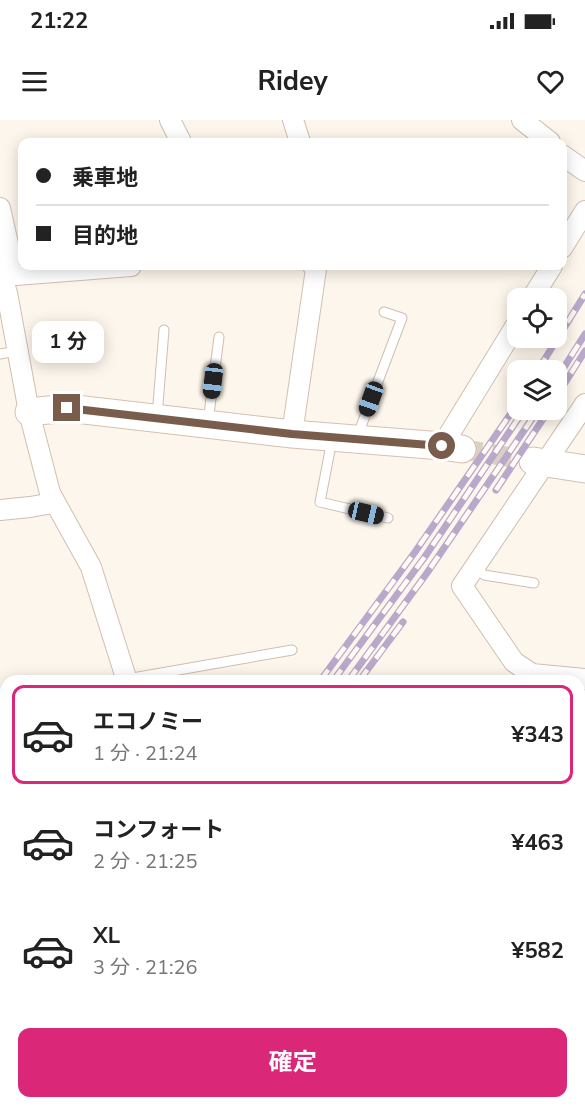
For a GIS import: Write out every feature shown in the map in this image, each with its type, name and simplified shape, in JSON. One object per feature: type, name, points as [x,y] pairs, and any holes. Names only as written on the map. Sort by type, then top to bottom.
[{"type":"street","points":[[170,120],[178,138]]},
{"type":"street","points":[[293,120],[299,138]]},
{"type":"street","points":[[522,120],[545,138]]},
{"type":"street","points":[[567,158],[585,171]]},
{"type":"street","points":[[0,208],[10,253],[9,264],[1,274],[9,353],[29,412],[53,503],[91,567],[125,675]]},
{"type":"street","points":[[567,240],[585,211]]},
{"type":"street","points":[[1,274],[66,270]]},
{"type":"street","points":[[292,434],[316,270]]},
{"type":"street","points":[[538,288],[550,270]]},
{"type":"street","points":[[29,412],[67,408],[292,434],[452,448],[507,342]]},
{"type":"street","points":[[543,675],[532,674],[514,662],[462,586],[540,462],[585,404]]},
{"type":"street","points":[[540,462],[585,469]]},
{"type":"street","points":[[0,510],[53,503]]},
{"type":"lane","points":[[384,312],[402,318],[345,437],[320,502],[388,518]]},
{"type":"lane","points":[[156,418],[164,330]]},
{"type":"lane","points":[[208,424],[219,337]]},
{"type":"lane","points":[[475,567],[484,575],[534,583]]},
{"type":"lane","points":[[154,675],[292,650]]},
{"type":"tunnel","points":[[462,449],[533,461]]},
{"type":"railway","points":[[544,360],[585,294]]},
{"type":"railway","points":[[567,363],[585,334]]},
{"type":"railway","points":[[567,380],[585,351]]},
{"type":"railway","points":[[324,675],[415,552],[507,419]]},
{"type":"railway","points":[[337,675],[424,558],[517,420]]},
{"type":"railway","points":[[352,675],[427,573],[531,420]]},
{"type":"railway","points":[[496,490],[542,420]]},
{"type":"railway","points":[[363,675],[403,622]]},
{"type":"route","points":[[67,408],[292,434],[442,446]]}]
